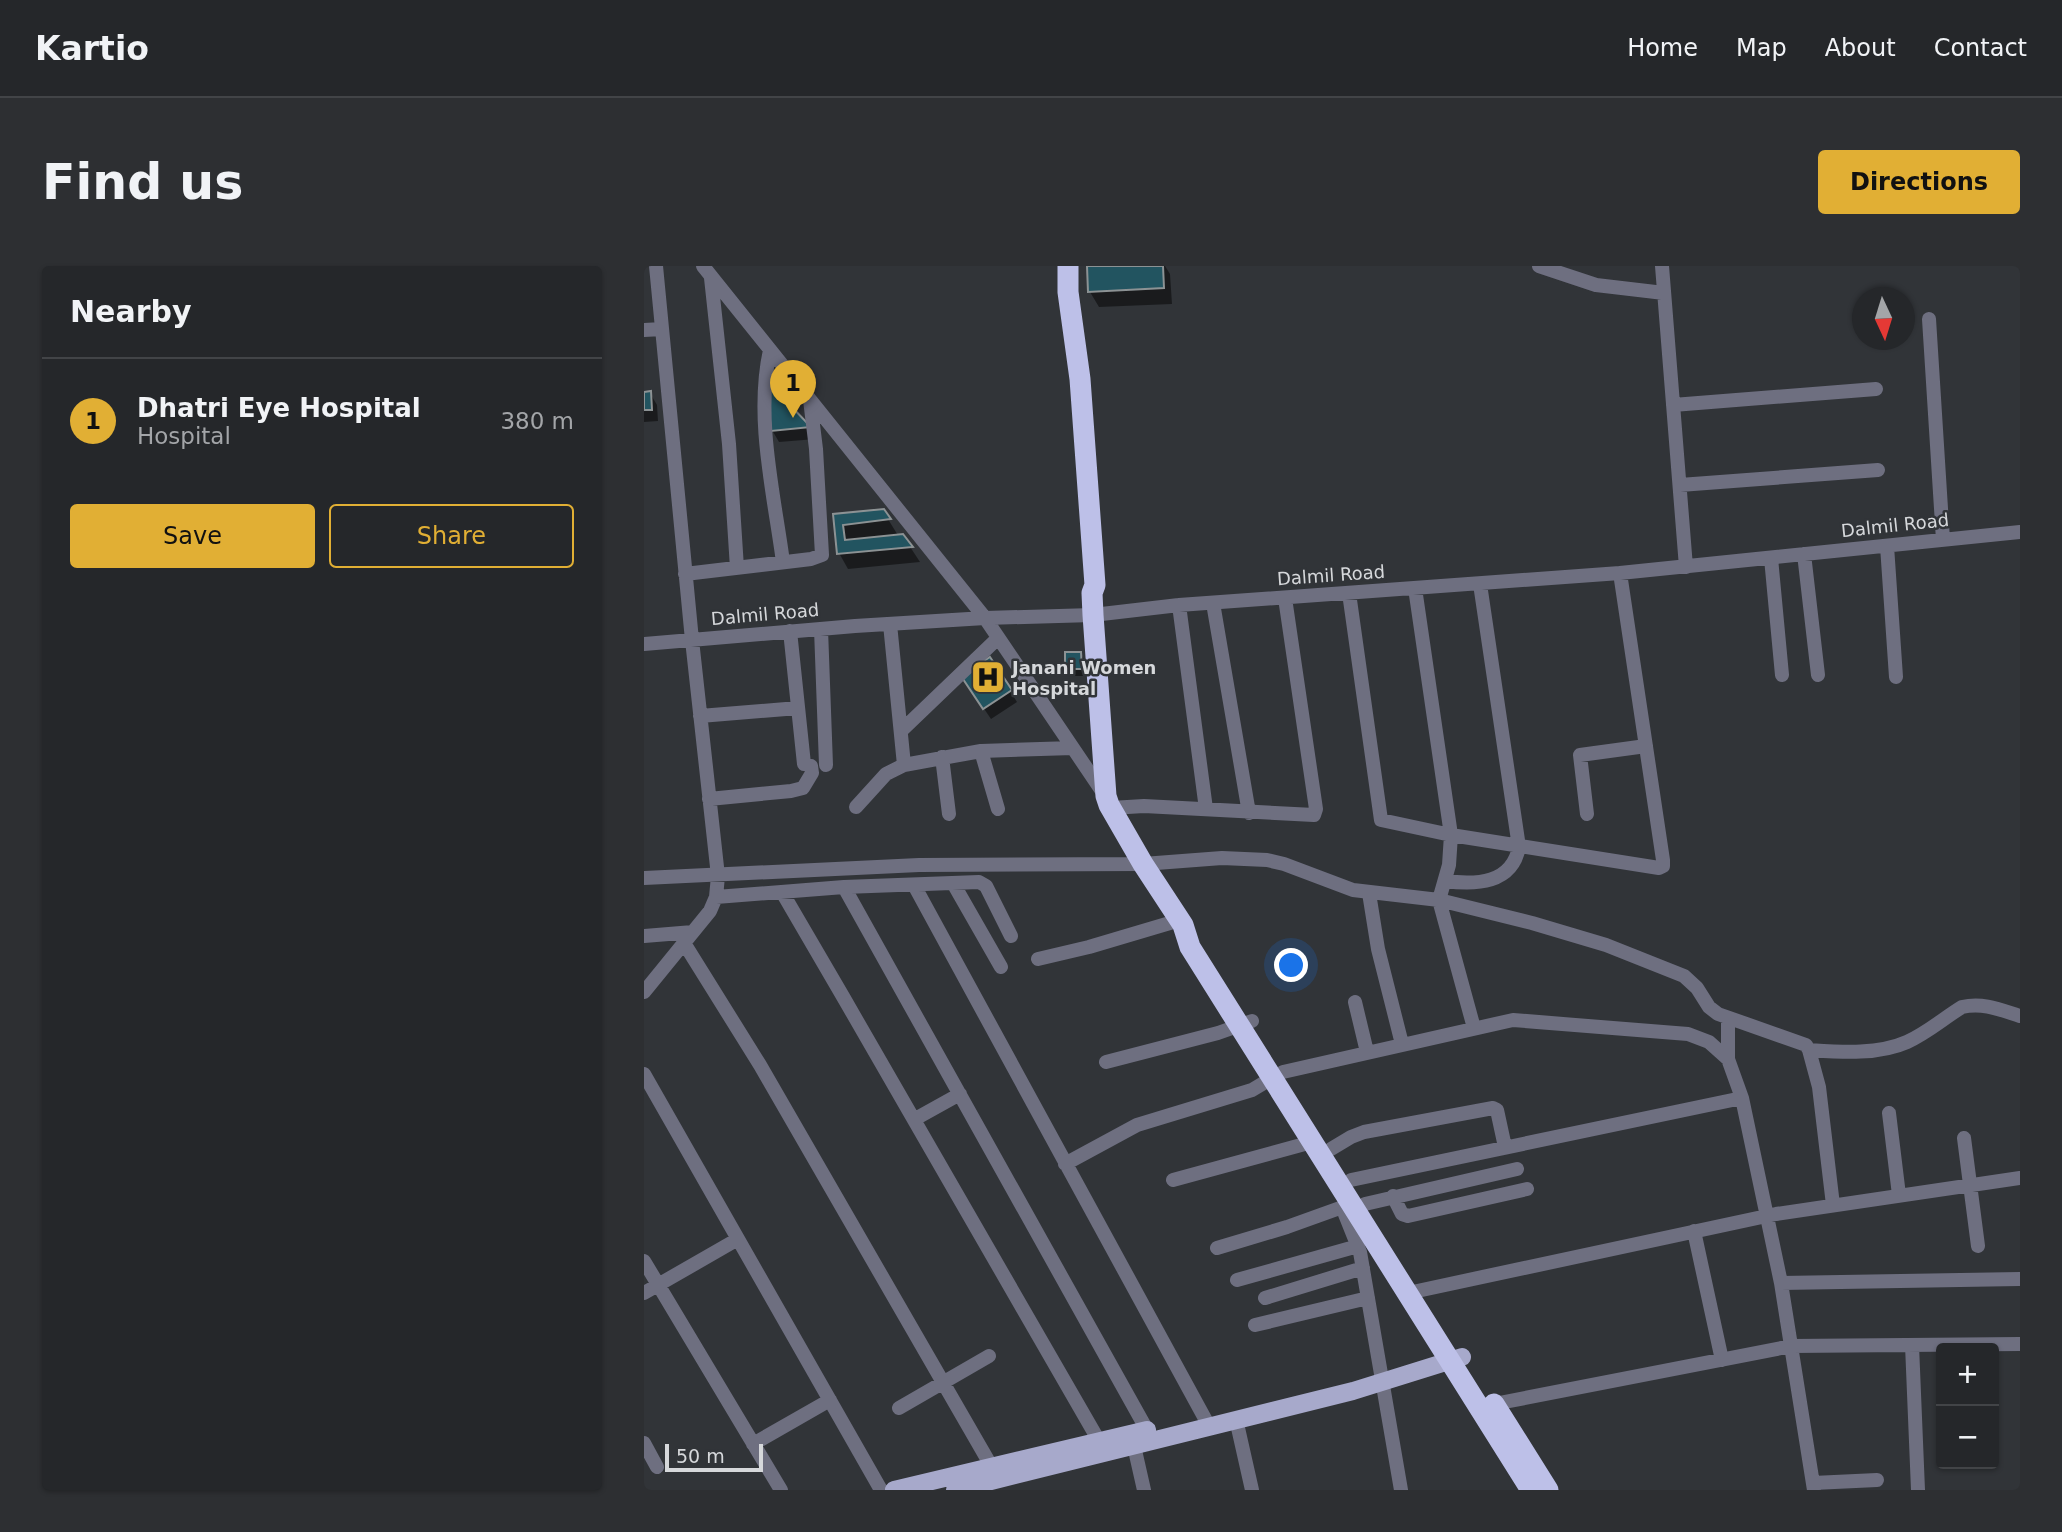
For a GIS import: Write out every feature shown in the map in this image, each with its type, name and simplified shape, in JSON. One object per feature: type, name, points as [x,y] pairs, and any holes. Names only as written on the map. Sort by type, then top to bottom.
[{"type":"highway","points":[[1068,266],[1086,534],[1095,585],[1092,593],[1093,615],[1108,802],[1143,864],[1181,922],[1190,947],[1246,1024],[1456,1359],[1531,1490]]},
{"type":"highway","points":[[1322,1146],[1351,1180],[1356,1203]]},
{"type":"highway","points":[[1456,1359],[1494,1404],[1548,1490]]},
{"type":"main road","points":[[1206,1421],[1236,1419],[1353,1391],[1456,1359]]},
{"type":"main road","points":[[894,1490],[985,1478],[1137,1436],[1344,1385],[1376,1383]]},
{"type":"main road","points":[[955,1490],[1099,1441],[1137,1436]]},
{"type":"street","points":[[644,992],[710,911],[716,897],[718,876],[685,574],[656,266]]},
{"type":"street","points":[[1539,266],[1596,285],[1664,293]]},
{"type":"street","points":[[1662,266],[1686,566]]},
{"type":"street","points":[[707,271],[985,618],[1108,802],[1249,813],[1310,816],[1316,813],[1285,598]]},
{"type":"street","points":[[707,271],[729,444],[737,568]]},
{"type":"street","points":[[1928,319],[1943,540]]},
{"type":"street","points":[[644,330],[662,329]]},
{"type":"street","points":[[770,350],[764,387],[764,412],[783,562]]},
{"type":"street","points":[[1673,405],[1876,389]]},
{"type":"street","points":[[685,574],[817,558],[822,551],[810,399]]},
{"type":"street","points":[[1680,485],[1878,470]]},
{"type":"street","name":"Dalmil Road","points":[[644,644],[890,624],[1093,615],[1213,603],[1620,573],[2020,532]]},
{"type":"street","points":[[1887,545],[1896,677]]},
{"type":"street","points":[[1804,554],[1818,675]]},
{"type":"street","points":[[1772,558],[1782,675]]},
{"type":"street","points":[[1349,593],[1381,820],[1451,835],[1652,869],[1663,866],[1620,573]]},
{"type":"street","points":[[1445,881],[1468,884],[1498,878],[1513,862],[1519,847],[1480,584]]},
{"type":"street","points":[[1415,588],[1451,835],[1452,850],[1438,900],[1474,1028]]},
{"type":"street","points":[[1213,603],[1249,813]]},
{"type":"street","points":[[1179,606],[1206,809]]},
{"type":"street","points":[[890,624],[904,765]]},
{"type":"street","points":[[709,799],[803,788],[814,765],[821,629]]},
{"type":"street","points":[[790,631],[798,708],[814,765]]},
{"type":"street","points":[[901,731],[998,638]]},
{"type":"street","points":[[700,716],[798,708]]},
{"type":"street","points":[[1587,814],[1580,755],[1646,746]]},
{"type":"street","points":[[856,807],[886,774],[904,765],[981,751],[1073,748]]},
{"type":"street","points":[[981,751],[998,809]]},
{"type":"street","points":[[942,757],[949,814]]},
{"type":"street","points":[[644,878],[919,865],[1143,864],[1222,858],[1267,860],[1353,890],[1438,900],[1532,923],[1606,945],[1676,972],[1697,988],[1709,1007],[1728,1019],[1800,1041],[1809,1050],[1819,1087],[1833,1205]]},
{"type":"street","points":[[953,883],[1001,967]]},
{"type":"street","points":[[716,897],[844,887],[979,883],[986,886],[1011,936]]},
{"type":"street","points":[[914,885],[1206,1421]]},
{"type":"street","points":[[844,887],[960,1094],[1137,1436],[1144,1490]]},
{"type":"street","points":[[782,892],[1099,1441]]},
{"type":"street","points":[[1369,893],[1378,949],[1402,1044]]},
{"type":"street","points":[[1038,959],[1181,922]]},
{"type":"street","points":[[644,936],[688,937]]},
{"type":"street","points":[[688,937],[942,1382],[985,1478]]},
{"type":"street","points":[[1355,1002],[1367,1052]]},
{"type":"street","points":[[1809,1050],[1849,1051],[1895,1046],[1909,1041],[1962,1007],[1972,1005],[2020,1016]]},
{"type":"street","points":[[1728,1019],[1728,1059],[1742,1098],[1781,1283],[1814,1487],[1877,1480]]},
{"type":"street","points":[[1065,1164],[1137,1125],[1252,1090],[1278,1075],[1367,1052],[1513,1020],[1688,1034],[1709,1042],[1728,1059]]},
{"type":"street","points":[[1106,1062],[1246,1024]]},
{"type":"street","points":[[644,1074],[881,1490]]},
{"type":"street","points":[[915,1119],[960,1094]]},
{"type":"street","points":[[1351,1180],[1742,1098]]},
{"type":"street","points":[[1173,1180],[1322,1146],[1364,1132],[1493,1108],[1497,1110],[1505,1147]]},
{"type":"street","points":[[1889,1113],[1899,1195]]},
{"type":"street","points":[[1964,1138],[1978,1246]]},
{"type":"street","points":[[1217,1248],[1356,1203],[1517,1169]]},
{"type":"street","points":[[1413,1292],[1767,1215],[2020,1178]]},
{"type":"street","points":[[1393,1196],[1402,1214],[1408,1216],[1527,1189]]},
{"type":"street","points":[[1356,1203],[1358,1246],[1368,1298],[1376,1383],[1398,1490]]},
{"type":"street","points":[[1694,1231],[1722,1360]]},
{"type":"street","points":[[644,1293],[738,1239]]},
{"type":"street","points":[[1237,1280],[1358,1246]]},
{"type":"street","points":[[644,1261],[780,1490]]},
{"type":"street","points":[[1265,1298],[1363,1268]]},
{"type":"street","points":[[1781,1283],[2020,1279]]},
{"type":"street","points":[[1255,1325],[1368,1298]]},
{"type":"street","points":[[1494,1404],[1792,1346],[2020,1344]]},
{"type":"street","points":[[1912,1345],[1918,1490]]},
{"type":"street","points":[[899,1408],[989,1356]]},
{"type":"street","points":[[753,1444],[830,1400]]},
{"type":"street","points":[[1236,1419],[1252,1490]]},
{"type":"street","points":[[644,1443],[657,1467]]},
{"type":"building","points":[[1087,266],[1163,266],[1164,288],[1088,292]]},
{"type":"building","points":[[766,380],[811,427],[771,431]]},
{"type":"building","points":[[651,391],[652,410],[644,410],[644,392]]},
{"type":"building","points":[[884,509],[891,519],[843,525],[845,540],[903,534],[913,547],[837,554],[833,514]]},
{"type":"building","points":[[1065,652],[1081,652],[1082,669],[1065,669]]},
{"type":"building","points":[[990,657],[1012,690],[983,709],[961,676]]},
{"type":"place","name":"Dhatri Eye Hospital","points":[[793,418]]},
{"type":"place","name":"Janani Women Hospital","points":[[988,677]]}]
